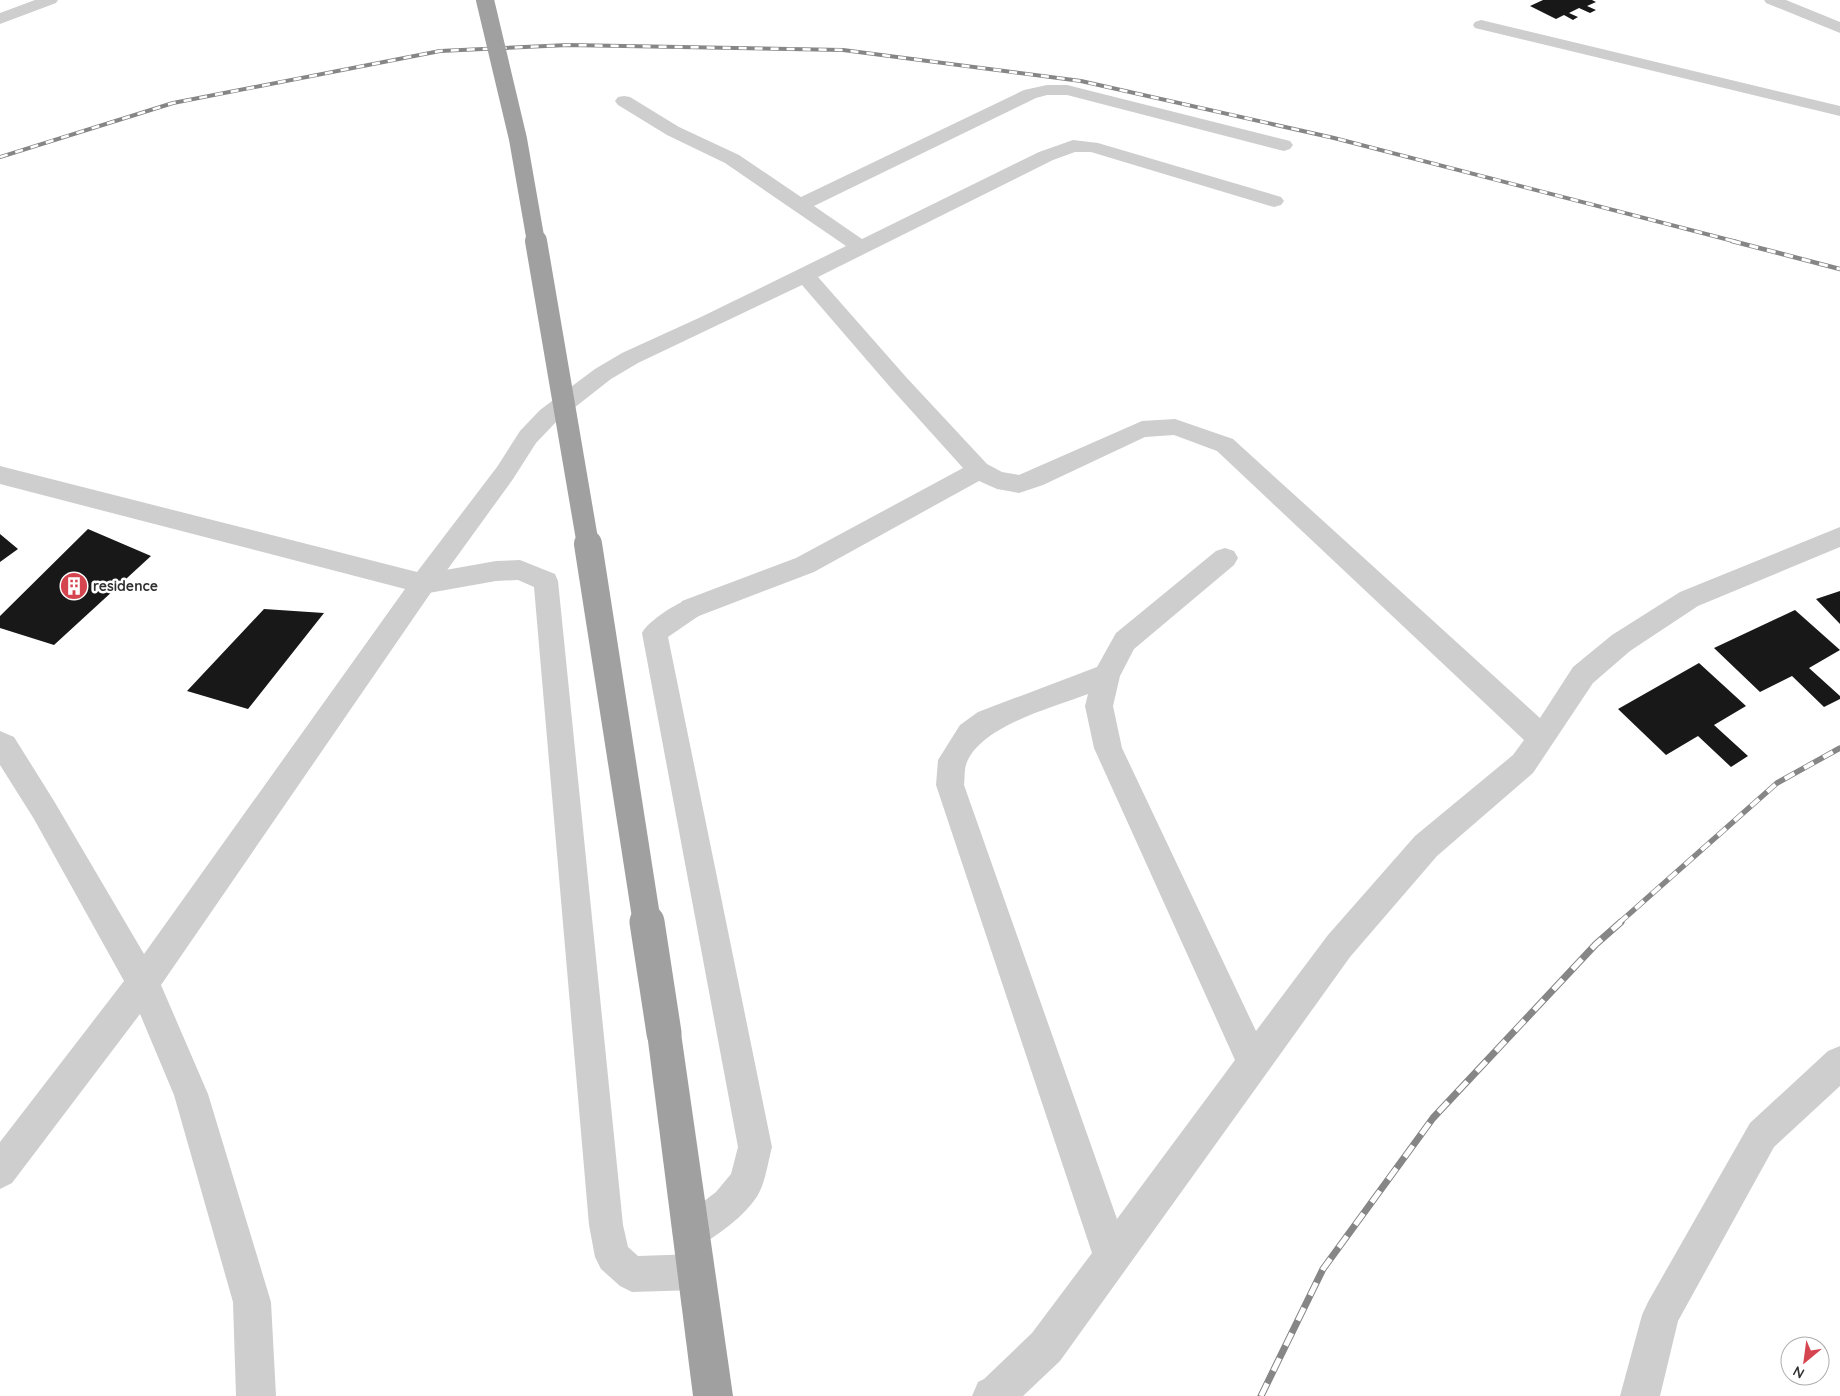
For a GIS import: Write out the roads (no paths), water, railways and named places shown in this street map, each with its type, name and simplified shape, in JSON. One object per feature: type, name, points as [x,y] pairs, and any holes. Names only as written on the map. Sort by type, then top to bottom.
[{"type":"highway","points":[[485,0],[518,138],[610,675],[664,1033],[713,1396]]},
{"type":"street","points":[[0,20],[50,0]]},
{"type":"street","points":[[1772,0],[1840,28]]},
{"type":"street","points":[[1481,24],[1840,111]]},
{"type":"street","points":[[801,204],[1030,94],[1047,90],[1067,90],[1284,145]]},
{"type":"street","points":[[624,101],[673,131],[732,159],[801,204],[861,247]]},
{"type":"street","points":[[0,1171],[142,983],[423,584],[505,473],[528,437],[548,416],[604,374],[630,358],[1046,156],[1074,146],[1092,148],[1274,201]]},
{"type":"street","points":[[805,274],[898,382],[979,470],[997,480],[1019,484],[1035,480],[1142,429],[1175,427],[1225,446],[1542,738]]},
{"type":"street","points":[[691,608],[805,566],[979,470]]},
{"type":"street","points":[[0,475],[423,584]]},
{"type":"street","points":[[992,1396],[998,1393],[1046,1347],[1339,946],[1426,846],[1523,764],[1583,675],[1621,643],[1689,599],[1840,537]]},
{"type":"street","points":[[1225,558],[1125,641],[1107,675],[1099,706],[1108,748],[1254,1063]]},
{"type":"street","points":[[1107,675],[988,720],[970,734],[952,760],[950,785],[1112,1257]]},
{"type":"street","points":[[0,743],[4,746],[44,810],[142,983],[192,1094],[252,1302],[256,1396]]},
{"type":"street","points":[[1640,1396],[1661,1315],[1762,1135],[1840,1063]]},
{"type":"lane","points":[[423,584],[520,570],[546,581],[606,1225],[613,1257],[632,1274],[696,1272]]},
{"type":"lane","points":[[690,1233],[728,1204],[746,1183],[755,1147],[655,633],[691,608]]},
{"type":"railway","points":[[0,157],[173,103],[440,51],[568,45],[843,50],[1081,81],[1334,138],[1737,242]]},
{"type":"railway","points":[[1732,241],[1840,269]]},
{"type":"railway","points":[[1619,923],[1777,783],[1840,748]]},
{"type":"railway","points":[[1261,1396],[1323,1269],[1433,1118],[1596,944],[1621,922]]},
{"type":"place","name":"residence","points":[[74,586]]}]
